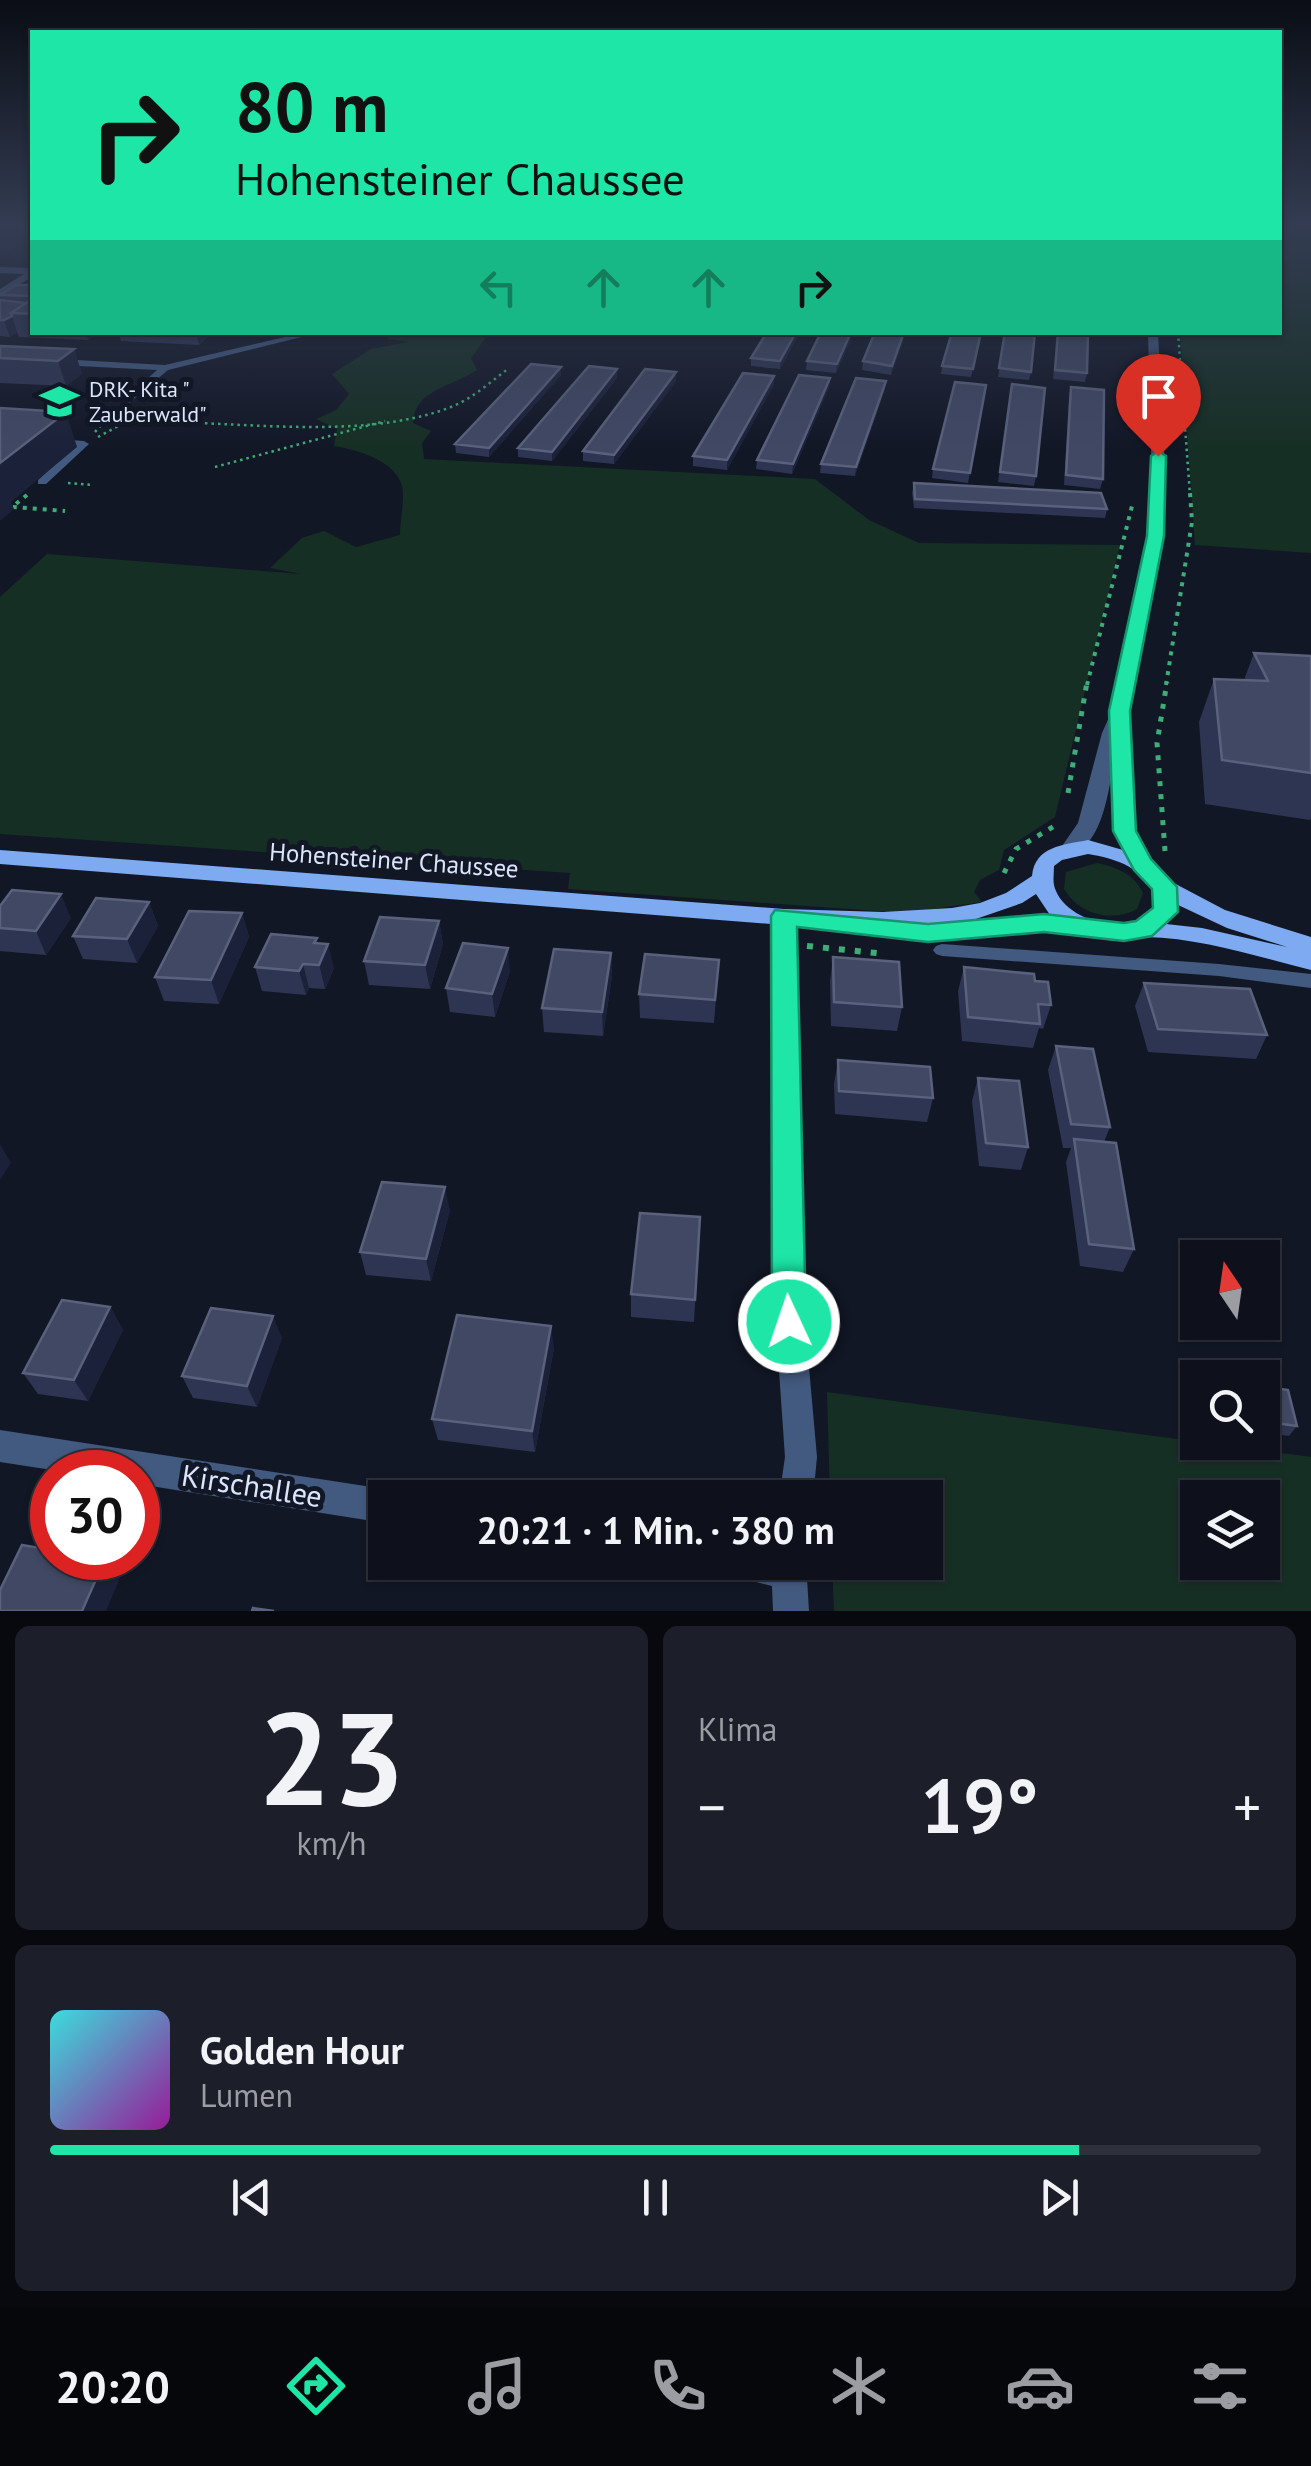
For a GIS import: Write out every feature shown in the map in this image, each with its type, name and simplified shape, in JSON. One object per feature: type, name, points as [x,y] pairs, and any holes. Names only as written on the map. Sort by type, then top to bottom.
[{"type":"main road","points":[[1311,946],[1202,912],[1164,887],[1142,864],[1108,850],[1070,849],[1044,864],[1041,881],[1051,903],[1084,925],[1104,931],[1202,936],[1311,961]]},
{"type":"main road","name":"Hohensteiner Chaussee","points":[[0,857],[784,916],[928,933],[1044,923],[1084,925]]},
{"type":"main road","name":"Hohensteiner Chaussee","points":[[784,916],[936,917],[1012,901],[1041,881]]},
{"type":"main road","points":[[1143,930],[1166,912],[1164,887]]},
{"type":"street","points":[[1070,849],[1089,827],[1104,747],[1120,711],[1155,536],[1159,485],[1153,335]]},
{"type":"street","points":[[1120,711],[1124,831],[1142,864]]},
{"type":"street","points":[[784,916],[785,1254],[801,1457],[798,1480]]},
{"type":"street","name":"Kirschallee","points":[[0,1446],[368,1503]]},
{"type":"street","points":[[789,1580],[791,1611]]},
{"type":"lane","points":[[55,362],[165,368],[305,335]]},
{"type":"lane","points":[[129,400],[165,368]]},
{"type":"lane","points":[[50,442],[84,444]]},
{"type":"lane","points":[[42,482],[84,444]]},
{"type":"lane","points":[[942,950],[1219,970],[1311,982]]},
{"type":"path","points":[[1161,829],[1157,743],[1192,522],[1178,335]]},
{"type":"path","points":[[214,466],[244,462],[396,418],[452,407],[508,369]]},
{"type":"path","points":[[84,444],[129,400]]},
{"type":"path","points":[[84,444],[122,424],[139,422],[396,418]]},
{"type":"path","points":[[42,482],[12,507],[64,510]]},
{"type":"path","points":[[1067,810],[1077,731],[1133,501]]},
{"type":"green space","points":[[1282,301],[1311,301],[1311,553],[1195,545],[1180,335],[1282,335]]},
{"type":"green space","points":[[391,335],[488,335],[471,358],[477,370],[427,396],[415,412],[413,423],[431,431],[422,443],[424,459],[815,479],[869,520],[919,543],[1120,545],[1055,817],[1004,850],[999,870],[980,880],[974,892],[982,902],[905,913],[568,889],[570,873],[0,834],[0,597],[47,554],[301,574],[270,568],[302,538],[324,531],[356,547],[400,535],[403,491],[398,477],[374,458],[334,446],[337,429],[316,419],[336,410],[349,394],[332,374],[371,349],[409,342],[387,339]]},
{"type":"green space","points":[[1097,863],[1118,869],[1135,881],[1143,893],[1137,909],[1117,915],[1096,914],[1070,898],[1064,889],[1066,872]]},
{"type":"green space","points":[[827,1392],[1180,1439],[1180,1460],[1280,1460],[1280,1453],[1311,1457],[1311,1611],[834,1611],[833,1580],[943,1580],[943,1480],[830,1480]]},
{"type":"building","points":[[0,301],[26,303],[12,316],[0,320]]},
{"type":"building","points":[[30,301],[30,314],[11,313]]},
{"type":"building","points":[[765,335],[794,335],[780,361],[751,358]]},
{"type":"building","points":[[820,335],[850,335],[837,364],[807,361]]},
{"type":"building","points":[[874,335],[903,335],[892,366],[863,361]]},
{"type":"building","points":[[951,335],[980,335],[973,369],[942,366]]},
{"type":"building","points":[[1004,335],[1035,335],[1031,372],[999,368]]},
{"type":"building","points":[[1058,335],[1088,335],[1087,373],[1055,370]]},
{"type":"building","points":[[0,346],[74,349],[58,361],[0,358]]},
{"type":"building","points":[[531,364],[561,367],[489,448],[455,444]]},
{"type":"building","points":[[589,366],[617,369],[552,452],[518,448]]},
{"type":"building","points":[[645,369],[676,372],[614,455],[583,451]]},
{"type":"building","points":[[743,373],[774,376],[727,460],[693,456]]},
{"type":"building","points":[[799,375],[830,378],[793,464],[757,460]]},
{"type":"building","points":[[856,378],[886,381],[856,467],[821,464]]},
{"type":"building","points":[[955,382],[986,385],[970,473],[933,469]]},
{"type":"building","points":[[1012,384],[1045,388],[1036,476],[1000,472]]},
{"type":"building","points":[[1071,387],[1104,390],[1103,479],[1066,475]]},
{"type":"building","points":[[0,408],[66,412],[0,463]]},
{"type":"building","points":[[914,483],[1101,493],[1107,509],[915,499]]},
{"type":"building","points":[[1254,653],[1311,656],[1311,773],[1222,760],[1214,679],[1268,681]]},
{"type":"building","points":[[12,890],[61,894],[36,931],[0,928],[0,906]]},
{"type":"building","points":[[96,898],[149,902],[127,939],[73,936]]},
{"type":"building","points":[[189,911],[242,913],[211,980],[155,977]]},
{"type":"building","points":[[380,917],[439,921],[425,965],[364,961]]},
{"type":"building","points":[[271,934],[317,938],[314,943],[328,944],[319,965],[303,964],[299,971],[255,967]]},
{"type":"building","points":[[463,943],[508,948],[492,994],[446,988]]},
{"type":"building","points":[[554,949],[611,953],[602,1012],[542,1008]]},
{"type":"building","points":[[645,954],[719,960],[715,1000],[639,994]]},
{"type":"building","points":[[833,957],[899,962],[902,1007],[834,1002]]},
{"type":"building","points":[[964,967],[1034,974],[1035,981],[1048,982],[1051,1005],[1038,1004],[1040,1024],[968,1017]]},
{"type":"building","points":[[1144,983],[1250,989],[1267,1035],[1158,1029]]},
{"type":"building","points":[[1056,1046],[1093,1049],[1110,1127],[1071,1124]]},
{"type":"building","points":[[838,1060],[930,1067],[933,1098],[839,1091]]},
{"type":"building","points":[[978,1078],[1019,1081],[1028,1147],[986,1143]]},
{"type":"building","points":[[1074,1139],[1116,1143],[1134,1249],[1089,1244]]},
{"type":"building","points":[[382,1182],[445,1187],[426,1259],[360,1252]]},
{"type":"building","points":[[640,1213],[700,1217],[695,1300],[631,1294]]},
{"type":"building","points":[[62,1300],[110,1307],[74,1380],[23,1373]]},
{"type":"building","points":[[211,1308],[273,1316],[247,1386],[182,1376]]},
{"type":"building","points":[[457,1315],[551,1326],[532,1431],[432,1419]]},
{"type":"building","points":[[1280,1389],[1288,1390],[1297,1426],[1280,1424]]},
{"type":"building","points":[[22,1545],[30,1546],[30,1580],[96,1580],[82,1611],[0,1611],[0,1590]]},
{"type":"place","name":"DRK- Kita \" Zauberwald\"","points":[[59,402]]},
{"type":"route","points":[[789,1322],[785,1254],[784,916],[928,933],[1044,923],[1124,932],[1143,930],[1166,912],[1168,899],[1164,887],[1156,874],[1142,864],[1124,831],[1120,711],[1155,536],[1158,456]]}]
